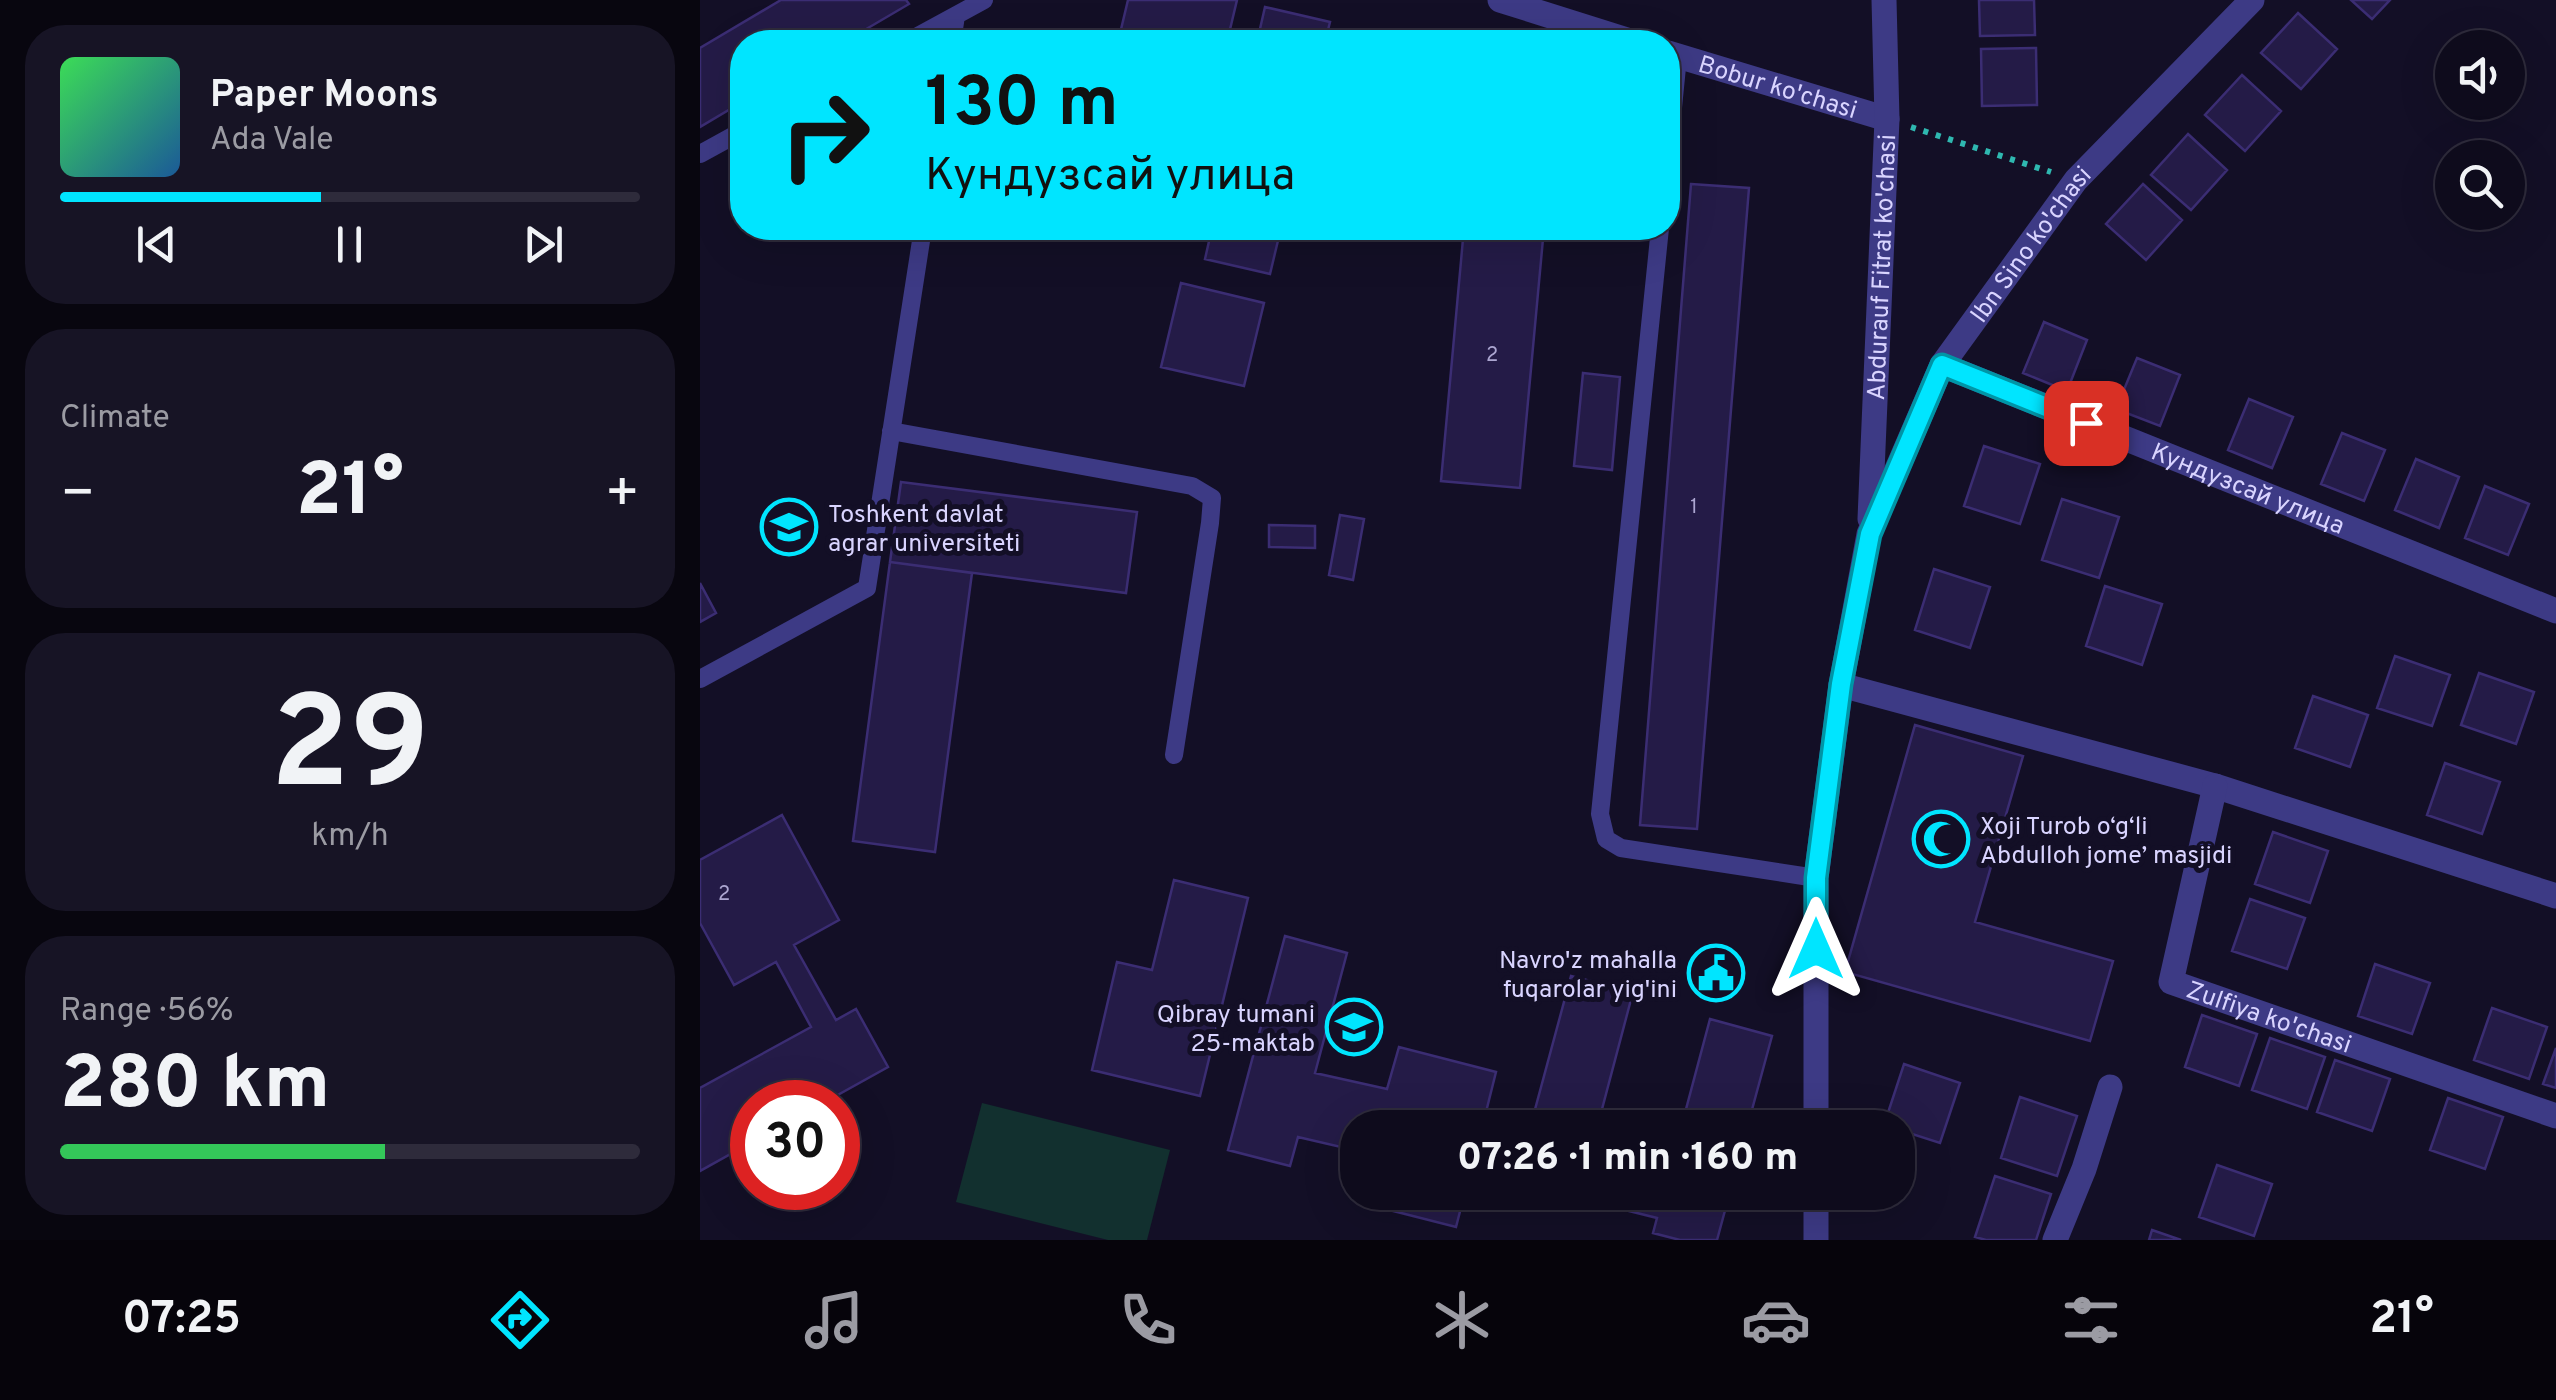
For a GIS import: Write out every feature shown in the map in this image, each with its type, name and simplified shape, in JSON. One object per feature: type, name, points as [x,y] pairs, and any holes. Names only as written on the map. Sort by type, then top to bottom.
[{"type":"street","points":[[1500,0],[1595,30]]},
{"type":"street","name":"Abdurauf Fitrat ko'chasi","points":[[1870,534],[1886,119],[1884,0]]},
{"type":"street","name":"Ibn Sino ko'chasi","points":[[1816,1110],[1816,878],[1841,684],[1870,534],[1942,365],[2076,180],[2252,0]]},
{"type":"street","name":"Bobur ko'chasi","points":[[1680,57],[1886,119]]},
{"type":"street","name":"Кундузсай улица","points":[[1942,365],[2556,612]]},
{"type":"street","points":[[1841,684],[2216,786],[2556,896]]},
{"type":"street","name":"Zulfiya ko'chasi","points":[[2216,786],[2171,982],[2556,1116]]},
{"type":"street","points":[[2055,1240],[2084,1169],[2110,1087]]},
{"type":"street","points":[[1816,1210],[1816,1240]]},
{"type":"lane","points":[[930,30],[984,0]]},
{"type":"lane","points":[[954,30],[956,16]]},
{"type":"lane","points":[[700,154],[730,138]]},
{"type":"lane","points":[[700,679],[867,588],[921,240]]},
{"type":"lane","points":[[1659,240],[1600,814],[1606,839],[1620,848],[1816,878]]},
{"type":"lane","points":[[892,431],[1192,486],[1212,498],[1174,755]]},
{"type":"path","points":[[1886,119],[2076,180]]},
{"type":"green space","points":[[982,1103],[1170,1150],[1147,1240],[1108,1240],[956,1202]]},
{"type":"building","points":[[781,0],[906,0],[909,4],[865,30],[730,30]]},
{"type":"building","points":[[1128,0],[1237,0],[1230,30],[1121,30]]},
{"type":"building","points":[[1979,0],[2034,0],[2035,35],[1980,36]]},
{"type":"building","points":[[2351,0],[2390,0],[2372,19]]},
{"type":"building","points":[[1265,7],[1330,22],[1328,30],[1260,30]]},
{"type":"building","points":[[2298,13],[2337,49],[2301,89],[2261,53]]},
{"type":"building","points":[[730,30],[730,109],[700,127],[700,48]]},
{"type":"building","points":[[2036,48],[2037,105],[1982,106],[1981,49]]},
{"type":"building","points":[[2242,75],[2281,111],[2245,151],[2205,115]]},
{"type":"building","points":[[2188,134],[2227,170],[2191,210],[2151,175]]},
{"type":"building","points":[[1691,184],[1749,188],[1697,829],[1640,825]]},
{"type":"building","points":[[2143,184],[2182,220],[2146,260],[2106,224]]},
{"type":"building","points":[[1209,240],[1278,240],[1270,274],[1205,259]]},
{"type":"building","points":[[1463,240],[1543,240],[1520,488],[1441,481]]},
{"type":"building","points":[[1181,283],[1264,303],[1244,386],[1161,367]]},
{"type":"building","points":[[2044,322],[2087,340],[2067,391],[2023,373]]},
{"type":"building","points":[[2137,358],[2180,375],[2160,426],[2116,409]]},
{"type":"building","points":[[1583,373],[1620,377],[1612,470],[1574,466]]},
{"type":"building","points":[[2249,399],[2293,417],[2272,468],[2228,450]]},
{"type":"building","points":[[2342,433],[2385,450],[2364,501],[2321,484]]},
{"type":"building","points":[[1984,446],[2040,464],[2020,524],[1964,506]]},
{"type":"building","points":[[2416,459],[2459,477],[2439,528],[2395,510]]},
{"type":"building","points":[[901,482],[1137,512],[1126,593],[890,562]]},
{"type":"building","points":[[2485,486],[2529,504],[2508,555],[2465,538]]},
{"type":"building","points":[[2062,499],[2119,517],[2099,578],[2042,560]]},
{"type":"building","points":[[1340,515],[1364,519],[1353,580],[1329,575]]},
{"type":"building","points":[[1269,525],[1315,526],[1315,548],[1269,547]]},
{"type":"building","points":[[890,562],[972,573],[935,852],[853,841]]},
{"type":"building","points":[[1934,569],[1990,587],[1970,648],[1915,630]]},
{"type":"building","points":[[700,583],[716,613],[700,622]]},
{"type":"building","points":[[2105,586],[2162,604],[2142,665],[2086,646]]},
{"type":"building","points":[[2395,656],[2450,675],[2432,726],[2377,708]]},
{"type":"building","points":[[2479,673],[2534,692],[2516,744],[2461,725]]},
{"type":"building","points":[[2313,696],[2368,715],[2350,767],[2295,748]]},
{"type":"building","name":"Xoji Turob o‘g‘li Abdulloh jome’ masjidi","points":[[1915,725],[2023,756],[1975,922],[2113,961],[2090,1041],[1845,972]]},
{"type":"building","points":[[2445,763],[2500,782],[2482,834],[2427,815]]},
{"type":"building","points":[[782,815],[839,920],[794,945],[836,1020],[856,1009],[888,1067],[860,1083],[730,1080],[730,1154],[700,1171],[700,1088],[811,1027],[776,962],[734,985],[700,923],[700,860]]},
{"type":"building","points":[[2273,832],[2328,851],[2310,903],[2255,884]]},
{"type":"building","points":[[1174,880],[1248,898],[1200,1096],[1092,1070],[1117,962],[1152,970]]},
{"type":"building","points":[[2250,899],[2305,918],[2287,969],[2232,951]]},
{"type":"building","points":[[1285,936],[1347,953],[1315,1073],[1387,1089],[1399,1047],[1496,1072],[1486,1110],[1340,1110],[1340,1147],[1298,1137],[1290,1166],[1228,1150]]},
{"type":"building","points":[[2375,964],[2430,983],[2412,1034],[2358,1016]]},
{"type":"building","points":[[1571,976],[1633,992],[1602,1110],[1535,1110]]},
{"type":"building","points":[[2492,1008],[2547,1027],[2529,1079],[2474,1060]]},
{"type":"building","points":[[2202,1015],[2257,1034],[2239,1086],[2185,1067]]},
{"type":"building","points":[[1710,1019],[1772,1036],[1752,1110],[1686,1110]]},
{"type":"building","points":[[2270,1038],[2325,1057],[2307,1109],[2252,1090]]},
{"type":"building","points":[[2556,1048],[2556,1088],[2543,1084]]},
{"type":"building","points":[[2335,1060],[2390,1079],[2372,1131],[2317,1112]]},
{"type":"building","points":[[1904,1064],[1960,1083],[1940,1143],[1915,1135],[1915,1110],[1889,1110]]},
{"type":"building","points":[[2020,1097],[2077,1116],[2057,1176],[2001,1158]]},
{"type":"building","points":[[2448,1098],[2503,1117],[2485,1169],[2430,1150]]},
{"type":"building","points":[[2217,1165],[2272,1184],[2254,1236],[2199,1217]]},
{"type":"building","points":[[1995,1176],[2051,1194],[2036,1240],[1975,1237]]},
{"type":"building","points":[[1389,1210],[1460,1210],[1456,1227]]},
{"type":"building","points":[[1625,1210],[1725,1210],[1717,1240],[1680,1240],[1653,1233],[1657,1218]]},
{"type":"building","points":[[2152,1230],[2181,1240],[2149,1240]]},
{"type":"place","name":"Toshkent davlat agrar universiteti","points":[[789,527]]},
{"type":"place","name":"Xoji Turob o‘g‘li Abdulloh jome’ masjidi","points":[[1941,839]]},
{"type":"place","name":"Navro'z mahalla fuqarolar yig'ini","points":[[1716,973]]},
{"type":"place","name":"Qibray tumani 25-maktab","points":[[1354,1027]]},
{"type":"route","points":[[1816,949],[1816,878],[1841,684],[1870,534],[1942,365],[2086,423]]}]
